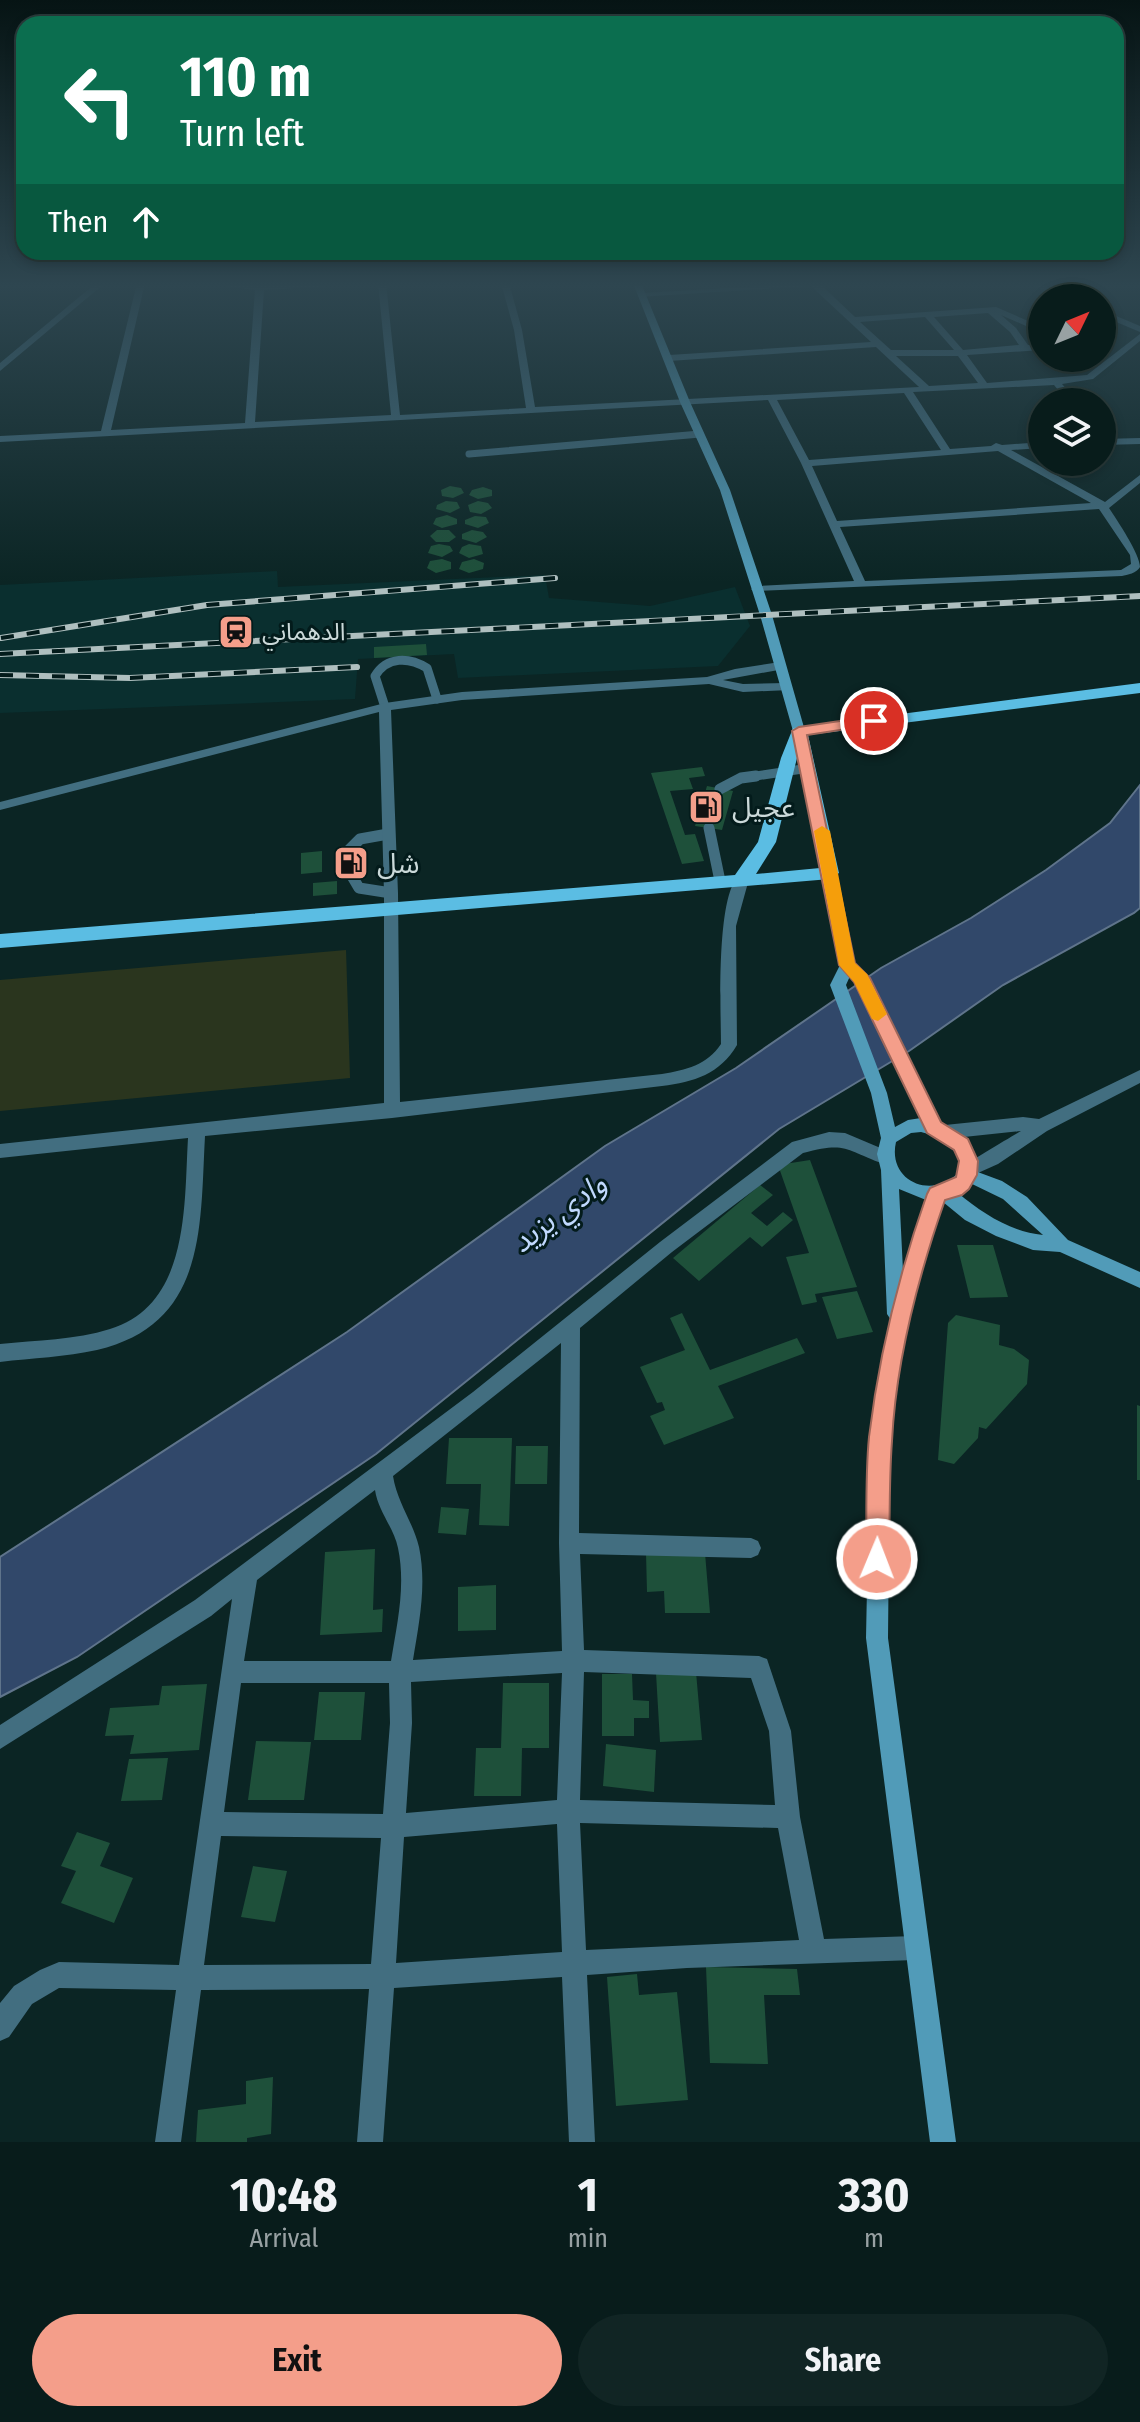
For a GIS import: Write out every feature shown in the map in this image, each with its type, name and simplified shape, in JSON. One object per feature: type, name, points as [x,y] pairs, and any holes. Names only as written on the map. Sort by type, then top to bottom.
[{"type":"main road","points":[[678,383],[725,490],[809,768],[847,965],[838,985],[873,1075],[887,1155],[897,1332]]},
{"type":"main road","points":[[799,731],[1140,688]]},
{"type":"main road","points":[[742,879],[766,844],[783,773],[799,731]]},
{"type":"main road","points":[[0,941],[390,901],[830,873]]},
{"type":"main road","points":[[847,965],[861,978],[899,1059],[940,1130],[961,1145],[969,1161],[968,1172],[955,1189],[941,1194],[916,1254],[897,1332],[880,1438],[877,1638],[915,1948],[943,2142]]},
{"type":"main road","points":[[887,1155],[908,1127],[940,1130]]},
{"type":"main road","points":[[887,1155],[909,1188],[941,1194],[993,1227],[1033,1242],[1062,1245],[1140,1280]]},
{"type":"main road","points":[[968,1172],[1018,1199],[1062,1245]]},
{"type":"street","points":[[106,431],[117,383]]},
{"type":"street","points":[[250,425],[253,383]]},
{"type":"street","points":[[392,383],[396,417]]},
{"type":"street","points":[[527,383],[531,410]]},
{"type":"street","points":[[920,383],[928,390]]},
{"type":"street","points":[[0,439],[1033,383]]},
{"type":"street","points":[[907,391],[946,450]]},
{"type":"street","points":[[771,398],[806,463],[861,584]]},
{"type":"street","points":[[1116,440],[1140,441]]},
{"type":"street","points":[[806,463],[1028,445]]},
{"type":"street","points":[[757,589],[1122,573],[1133,569],[1137,564],[1135,555],[1102,505],[996,446]]},
{"type":"street","points":[[835,524],[1102,505],[1114,502],[1140,478]]},
{"type":"street","points":[[0,806],[385,707],[437,699],[708,681],[780,666]]},
{"type":"street","points":[[708,681],[743,688],[786,687]]},
{"type":"street","points":[[385,707],[392,1111]]},
{"type":"street","points":[[0,1151],[635,1083],[687,1076],[711,1068],[722,1058],[729,1045],[729,926],[742,879]]},
{"type":"street","points":[[968,1172],[1041,1126],[1140,1076]]},
{"type":"street","points":[[940,1130],[1023,1124],[1041,1126]]},
{"type":"street","points":[[0,1353],[107,1338],[127,1332],[159,1311],[180,1278],[186,1255],[197,1131]]},
{"type":"street","points":[[0,1738],[162,1636],[248,1574],[798,1147],[829,1139],[845,1140],[887,1155]]},
{"type":"street","points":[[571,1323],[569,1543],[573,1661],[568,1811],[582,2142]]},
{"type":"street","points":[[370,2142],[401,1723],[400,1672],[411,1605],[408,1546],[386,1496],[382,1472]]},
{"type":"street","points":[[569,1543],[751,1548]]},
{"type":"street","points":[[168,2142],[248,1574]]},
{"type":"street","points":[[232,1672],[400,1672],[573,1661],[759,1667],[780,1731],[788,1817],[814,1951]]},
{"type":"street","points":[[212,1824],[391,1826],[568,1811],[788,1817]]},
{"type":"street","points":[[0,2028],[20,1996],[39,1981],[59,1975],[190,1978],[382,1976],[576,1963],[915,1948]]},
{"type":"lane","points":[[469,454],[700,434]]},
{"type":"lane","points":[[385,707],[375,676],[383,665],[392,661],[412,660],[427,668],[437,699]]},
{"type":"lane","points":[[720,789],[741,778],[809,768]]},
{"type":"lane","points":[[709,828],[720,881]]},
{"type":"lane","points":[[348,851],[352,843],[360,838],[388,834]]},
{"type":"lane","points":[[349,871],[351,881],[359,889],[390,901]]},
{"type":"shaded area","points":[[277,571],[278,587],[545,575],[549,598],[650,606],[735,587],[750,626],[718,666],[458,678],[454,654],[358,659],[355,699],[0,713],[0,585]]},
{"type":"green space","points":[[346,950],[350,1078],[0,1111],[0,980]]},
{"type":"water","name":"وادي يزيد","points":[[1140,785],[1140,908],[1134,913],[1003,985],[909,1051],[779,1129],[376,1454],[77,1657],[0,1697],[0,1557],[347,1332],[605,1146],[736,1068],[881,968],[971,918],[1046,870],[1110,823]]},
{"type":"building","points":[[450,486],[461,488],[464,493],[453,498],[442,496],[441,490]]},
{"type":"building","points":[[483,487],[492,490],[492,496],[478,499],[469,495],[472,490]]},
{"type":"building","points":[[446,501],[457,502],[460,508],[450,513],[436,509],[437,505]]},
{"type":"building","points":[[478,501],[488,503],[492,508],[481,514],[470,512],[468,505]]},
{"type":"building","points":[[447,515],[457,519],[457,524],[442,528],[433,524],[436,518]]},
{"type":"building","points":[[475,516],[486,517],[489,523],[478,528],[465,524],[465,520]]},
{"type":"building","points":[[437,530],[449,530],[456,537],[449,542],[436,542],[430,536]]},
{"type":"building","points":[[472,530],[483,532],[487,537],[476,543],[462,539],[462,534]]},
{"type":"building","points":[[469,544],[481,546],[483,554],[469,558],[459,553],[462,547]]},
{"type":"building","points":[[431,546],[450,546],[453,551],[442,557],[428,553]]},
{"type":"building","points":[[442,559],[451,562],[451,569],[436,573],[427,568],[430,561]]},
{"type":"building","points":[[474,559],[484,563],[483,569],[469,573],[459,569],[462,562]]},
{"type":"building","name":"الدهماني","points":[[426,644],[427,655],[374,658],[374,647]]},
{"type":"building","points":[[702,767],[705,776],[689,778],[693,789],[670,791],[685,835],[695,834],[704,861],[682,864],[651,773]]},
{"type":"building","points":[[707,786],[733,791],[722,830],[695,826]]},
{"type":"building","points":[[362,850],[363,870],[338,872],[338,853]]},
{"type":"building","points":[[322,851],[322,872],[301,874],[301,853]]},
{"type":"building","points":[[337,881],[337,894],[313,896],[313,883]]},
{"type":"building","points":[[810,1160],[857,1287],[815,1294],[817,1302],[802,1305],[786,1257],[809,1253],[778,1165]]},
{"type":"building","points":[[760,1185],[773,1195],[751,1213],[767,1226],[783,1212],[793,1220],[762,1247],[750,1237],[699,1281],[673,1258]]},
{"type":"building","points":[[957,1245],[993,1245],[1008,1297],[970,1298]]},
{"type":"building","points":[[857,1291],[873,1332],[837,1339],[822,1297]]},
{"type":"building","points":[[682,1313],[710,1370],[797,1338],[805,1353],[718,1386],[734,1418],[664,1445],[650,1416],[665,1410],[662,1402],[657,1403],[640,1367],[685,1350],[670,1318]]},
{"type":"building","points":[[956,1315],[1000,1325],[999,1345],[1014,1349],[1029,1360],[1027,1384],[986,1429],[979,1427],[978,1438],[954,1464],[938,1460],[948,1323]]},
{"type":"building","points":[[1137,1405],[1140,1406],[1140,1480],[1137,1480]]},
{"type":"building","points":[[449,1438],[512,1438],[509,1526],[479,1525],[481,1484],[446,1484]]},
{"type":"building","points":[[516,1446],[548,1446],[547,1484],[515,1484]]},
{"type":"building","points":[[441,1507],[469,1509],[466,1535],[438,1533]]},
{"type":"building","points":[[375,1549],[373,1610],[383,1609],[382,1632],[320,1635],[325,1552]]},
{"type":"building","points":[[646,1553],[705,1553],[710,1613],[665,1613],[664,1591],[647,1592]]},
{"type":"building","points":[[496,1585],[496,1630],[458,1631],[458,1587]]},
{"type":"building","points":[[696,1672],[702,1740],[660,1742],[656,1673]]},
{"type":"building","points":[[602,1674],[632,1674],[633,1700],[649,1701],[649,1718],[634,1718],[634,1736],[602,1736]]},
{"type":"building","points":[[503,1683],[549,1683],[549,1748],[522,1748],[521,1796],[474,1796],[476,1748],[501,1748]]},
{"type":"building","points":[[207,1684],[199,1750],[130,1754],[134,1735],[105,1736],[110,1708],[159,1705],[162,1686]]},
{"type":"building","points":[[319,1692],[365,1692],[361,1740],[314,1740]]},
{"type":"building","points":[[256,1741],[311,1742],[304,1800],[248,1800]]},
{"type":"building","points":[[606,1744],[656,1750],[654,1792],[603,1786]]},
{"type":"building","points":[[168,1758],[162,1800],[121,1801],[129,1759]]},
{"type":"building","points":[[77,1832],[110,1843],[100,1866],[133,1878],[114,1923],[61,1903],[76,1871],[61,1866]]},
{"type":"building","points":[[253,1866],[287,1871],[275,1922],[241,1917]]},
{"type":"building","points":[[706,1967],[797,1969],[800,1995],[764,1995],[768,2064],[710,2063]]},
{"type":"building","points":[[637,1974],[639,1995],[677,1992],[688,2100],[616,2106],[607,1977]]},
{"type":"building","points":[[273,2077],[271,2134],[247,2138],[247,2142],[196,2142],[198,2110],[246,2104],[246,2081]]},
{"type":"railway","points":[[1,638],[207,605],[555,578]]},
{"type":"railway","points":[[0,654],[1140,596]]},
{"type":"railway","points":[[0,675],[130,678],[357,667]]},
{"type":"slow traffic","points":[[822,831],[847,965],[861,978],[878,1014]]},
{"type":"place","name":"الدهماني","points":[[236,632]]},
{"type":"place","name":"عجيل","points":[[706,807]]},
{"type":"place","name":"شل","points":[[351,863]]},
{"type":"route","points":[[874,721],[799,731],[847,965],[861,978],[934,1128],[954,1138],[969,1161],[969,1170],[962,1183],[955,1189],[937,1194],[916,1254],[897,1332],[880,1438],[877,1559]]}]
